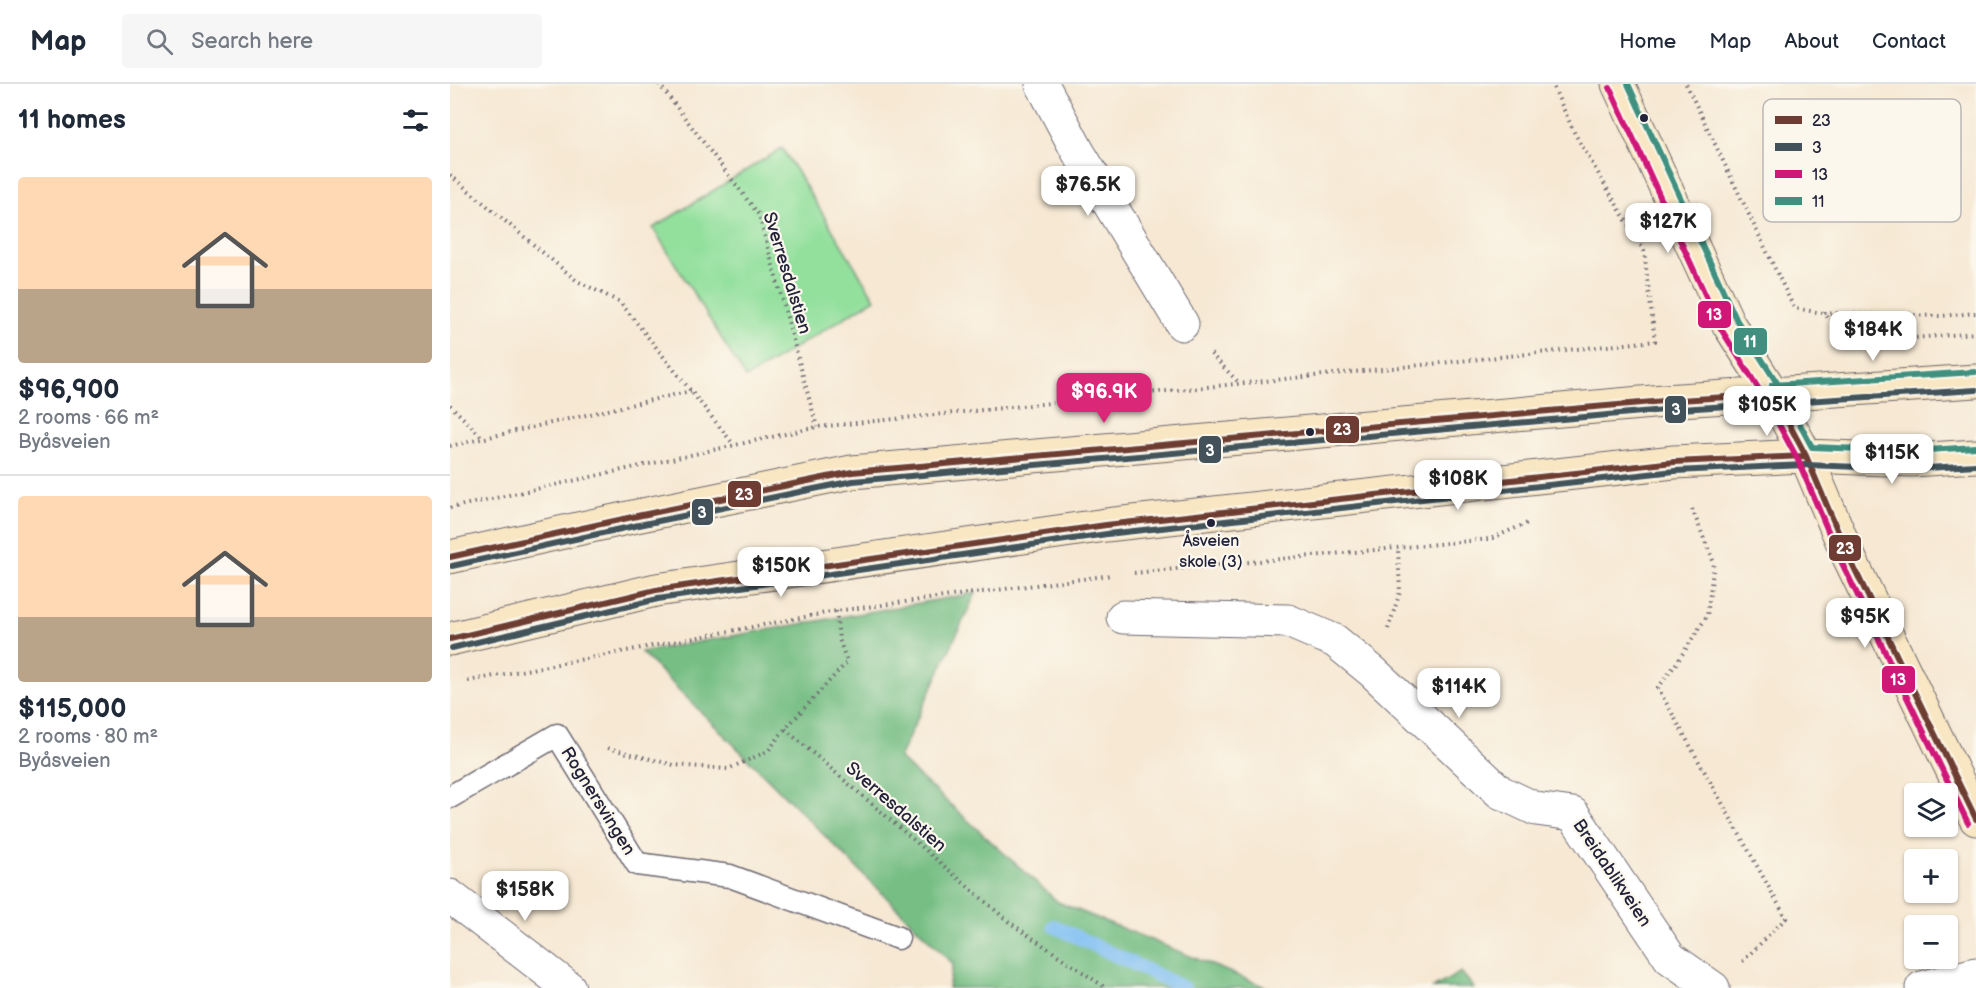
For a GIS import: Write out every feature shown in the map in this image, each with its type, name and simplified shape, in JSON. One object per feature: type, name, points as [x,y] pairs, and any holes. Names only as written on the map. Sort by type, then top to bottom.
[{"type":"main road","points":[[1618,84],[1730,325],[1773,394],[1806,456],[1846,553],[1976,819]]},
{"type":"main road","points":[[450,557],[648,513],[852,472],[1652,402],[1976,381]]},
{"type":"main road","points":[[450,639],[656,590],[1106,525],[1674,462],[1806,456],[1912,460],[1976,456]]},
{"type":"street","points":[[1042,84],[1077,150],[1182,324]]},
{"type":"street","name":"Breidablikveien","points":[[1123,617],[1288,621],[1335,641],[1373,672],[1500,792],[1536,809],[1573,814],[1670,958],[1713,988]]},
{"type":"street","points":[[450,896],[569,988]]},
{"type":"street","points":[[1922,988],[1976,974]]},
{"type":"lane","name":"Rognersvingen","points":[[450,797],[557,735],[637,864],[730,876],[898,938]]},
{"type":"path","name":"Sverresdalstien","points":[[658,84],[759,215],[817,427]]},
{"type":"path","points":[[1195,387],[1655,341],[1644,250],[1575,134],[1552,84]]},
{"type":"path","points":[[1686,84],[1794,308],[1822,313],[1941,316],[1976,313]]},
{"type":"path","points":[[450,175],[577,281],[620,302],[734,445]]},
{"type":"path","points":[[1822,313],[1854,335],[1914,338],[1976,333]]},
{"type":"path","points":[[450,446],[691,391]]},
{"type":"path","points":[[450,405],[483,438]]},
{"type":"path","points":[[1692,509],[1714,563],[1707,616],[1658,688],[1786,918],[1740,964]]},
{"type":"path","points":[[1126,574],[1490,539],[1538,518]]},
{"type":"path","points":[[1373,672],[1400,592],[1398,548]]},
{"type":"path","points":[[462,682],[836,611],[1115,575]]},
{"type":"path","points":[[557,735],[674,765],[728,769],[768,751],[785,729],[847,662],[839,639],[836,611]]},
{"type":"path","name":"Sverresdalstien","points":[[785,729],[1009,922],[1106,988]]},
{"type":"green space","points":[[782,148],[875,299],[746,378],[653,228]]},
{"type":"green space","points":[[976,593],[899,758],[1058,902],[1268,988],[948,988],[953,964],[641,652]]},
{"type":"green space","points":[[1461,972],[1474,988],[1433,988]]},
{"type":"waterway","points":[[1054,926],[1184,988]]},
{"type":"transit line","name":"11","points":[[1628,84],[1737,321],[1781,389],[1812,447],[1912,451],[1975,447]]},
{"type":"transit line","name":"13","points":[[1610,88],[1721,329],[1765,399],[1798,460],[1839,557],[1968,823]]},
{"type":"transit line","name":"11","points":[[1772,385],[1975,372]]},
{"type":"transit line","name":"3","points":[[452,566],[853,481],[1665,410],[1976,390]]},
{"type":"transit line","name":"23","points":[[450,557],[852,472],[1664,401],[1773,394],[1806,456],[1847,553],[1976,819]]},
{"type":"transit line","name":"23","points":[[450,639],[656,590],[1106,525],[1674,462],[1806,456]]},
{"type":"transit line","name":"3","points":[[452,648],[658,599],[1107,534],[1675,471],[1806,465],[1912,469],[1976,465]]},
{"type":"place","name":"Åsveien skole (3)","points":[[1211,523]]}]
